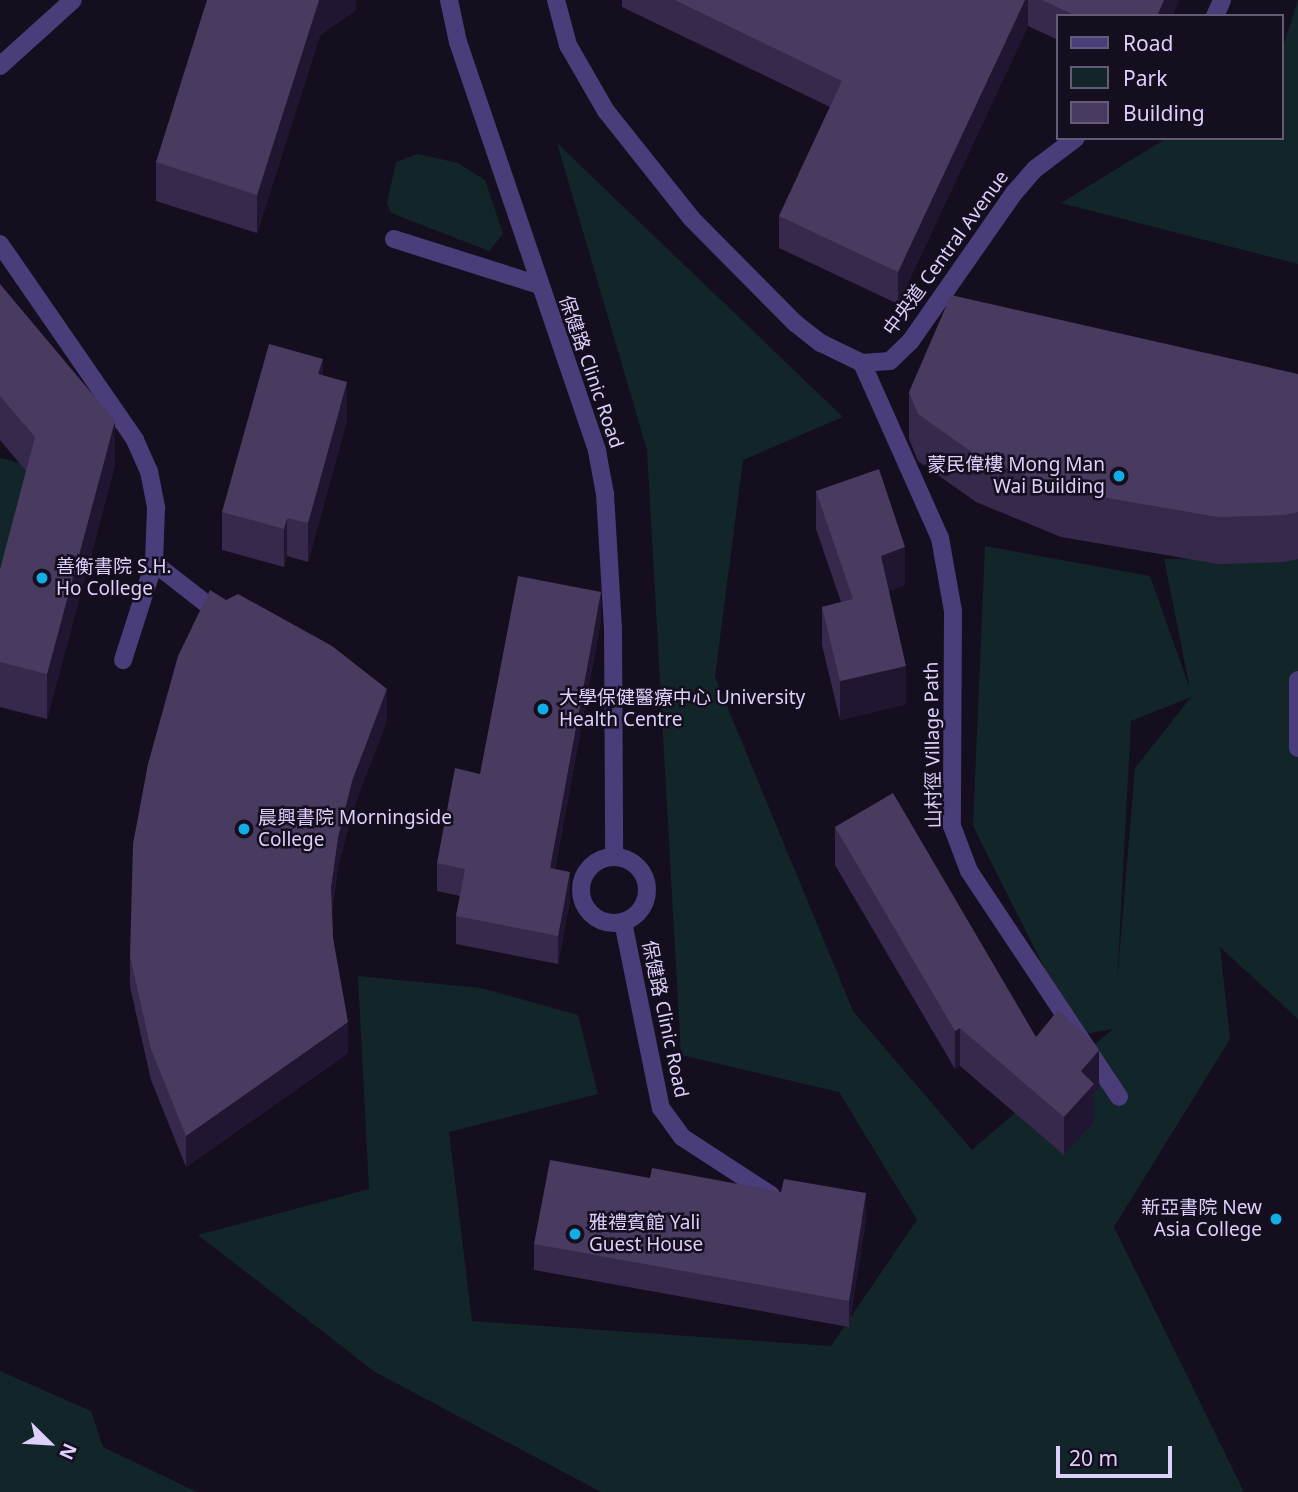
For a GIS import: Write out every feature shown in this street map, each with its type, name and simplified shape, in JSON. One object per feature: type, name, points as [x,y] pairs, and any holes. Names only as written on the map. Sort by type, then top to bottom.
[{"type":"street","points":[[0,66],[73,0]]},
{"type":"street","name":"保健路 Clinic Road","points":[[449,0],[457,42],[539,285],[590,425],[605,494],[613,628],[614,857]]},
{"type":"street","points":[[556,0],[568,45],[606,111],[691,218],[795,323],[821,343],[862,363]]},
{"type":"street","name":"中央道 Central Avenue","points":[[862,363],[890,361],[910,342],[1014,193],[1035,169],[1073,140]]},
{"type":"street","points":[[394,239],[539,285]]},
{"type":"street","points":[[0,244],[135,440],[149,471],[156,508],[154,564],[123,660]]},
{"type":"street","name":"山村徑 Village Path","points":[[862,363],[940,538],[953,611],[952,825],[969,872],[1119,1097]]},
{"type":"street","points":[[154,564],[228,620]]},
{"type":"street","points":[[1298,680],[1298,748]]},
{"type":"street","name":"保健路 Clinic Road","points":[[614,857],[640,869],[647,890],[640,910],[623,922],[602,921],[585,908],[581,898],[583,876],[590,866],[614,857]]},
{"type":"street","name":"保健路 Clinic Road","points":[[623,922],[661,1108],[669,1123],[726,1168],[771,1195]]},
{"type":"green space","points":[[1298,0],[1298,264],[1061,203],[1164,140],[1284,140],[1284,44]]},
{"type":"green space","points":[[557,143],[843,417],[743,460],[715,677],[853,1011],[972,1150],[1113,1029],[1078,1035],[973,826],[985,546],[1150,576],[1190,689],[1164,559],[1298,557],[1298,1019],[1220,947],[1230,1039],[1114,1227],[1244,1492],[601,1492],[375,1372],[198,1235],[369,1189],[358,976],[481,988],[578,1015],[598,1094],[449,1132],[472,1321],[831,1346],[917,1220],[839,1092],[681,1055],[647,450]],"holes":[[[1191,697],[1135,768],[1117,983],[1131,721]]]},
{"type":"green space","points":[[418,154],[458,163],[485,180],[503,234],[489,251],[391,213],[387,203],[396,162]]},
{"type":"green space","points":[[0,458],[19,463],[35,482],[0,615]]},
{"type":"green space","points":[[0,1371],[91,1411],[103,1447],[197,1492],[0,1492]]},
{"type":"building","points":[[207,0],[319,0],[257,195],[156,162]]},
{"type":"building","points":[[675,0],[1025,0],[898,272],[779,216],[842,81]]},
{"type":"building","points":[[1042,0],[1164,0],[1158,14],[1072,14]]},
{"type":"building","name":"善衡書院 S.H. Ho College","points":[[0,284],[115,421],[47,674],[0,662],[0,570],[35,437],[0,396]]},
{"type":"building","name":"蒙民偉樓 Mong Man Wai Building","points":[[951,295],[1298,374],[1298,512],[1285,515],[1218,517],[1061,490],[976,455],[918,414],[909,392]]},
{"type":"building","points":[[269,344],[323,359],[318,374],[347,382],[308,523],[287,518],[284,529],[222,512]]},
{"type":"building","points":[[879,469],[905,547],[881,556],[906,666],[840,681],[822,607],[853,599],[816,491]]},
{"type":"building","name":"大學保健醫療中心 University Health Centre","points":[[518,576],[601,592],[550,868],[570,872],[558,936],[456,916],[465,869],[437,863],[455,768],[480,774]]},
{"type":"building","name":"晨興書院 Morningside College","points":[[210,590],[226,600],[238,594],[332,646],[387,689],[352,781],[338,837],[331,887],[333,938],[348,1022],[186,1136],[151,1049],[130,956],[133,844],[148,764],[178,656]]},
{"type":"building","points":[[893,793],[1036,1037],[1058,1010],[1099,1050],[1081,1071],[1094,1084],[1064,1117],[960,1028],[955,1031],[835,827]]},
{"type":"building","points":[[550,1160],[650,1178],[652,1168],[781,1192],[784,1179],[866,1193],[849,1301],[534,1244]]},
{"type":"place","name":"蒙民偉樓 Mong Man Wai Building","points":[[1119,476]]},
{"type":"place","name":"善衡書院 S.H. Ho College","points":[[42,578]]},
{"type":"place","name":"大學保健醫療中心 University Health Centre","points":[[543,709]]},
{"type":"place","name":"晨興書院 Morningside College","points":[[244,829]]},
{"type":"place","name":"新亞書院 New Asia College","points":[[1276,1219]]},
{"type":"place","name":"雅禮賓館 Yali Guest House","points":[[575,1234]]}]
